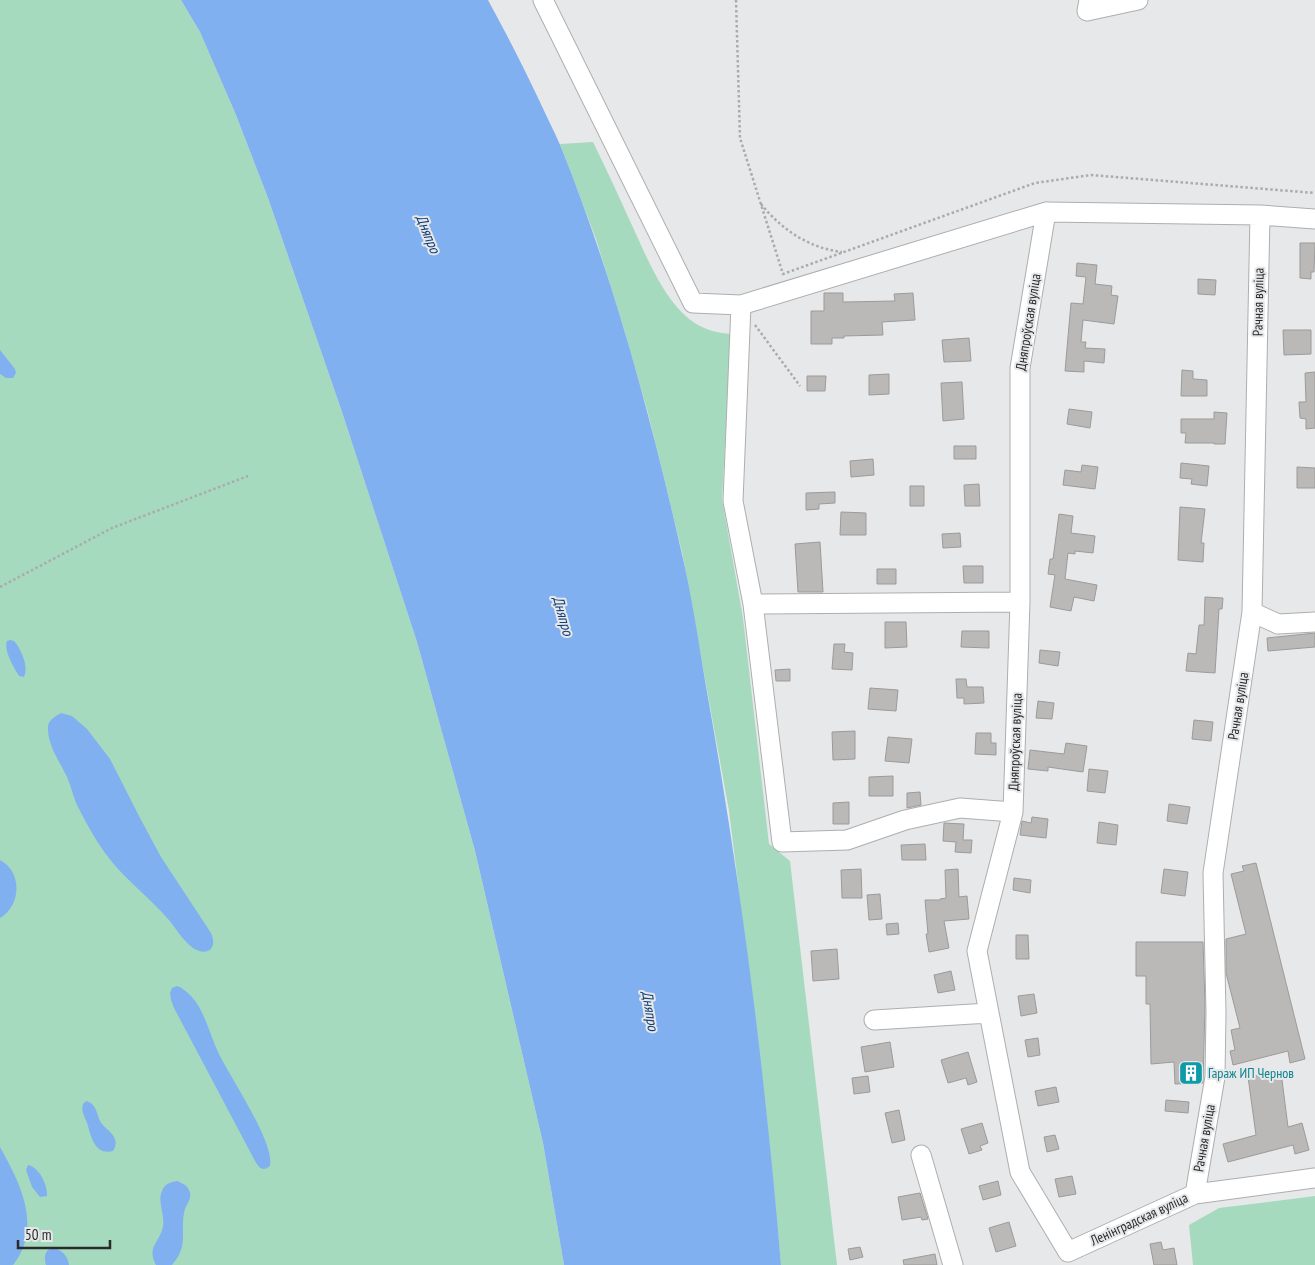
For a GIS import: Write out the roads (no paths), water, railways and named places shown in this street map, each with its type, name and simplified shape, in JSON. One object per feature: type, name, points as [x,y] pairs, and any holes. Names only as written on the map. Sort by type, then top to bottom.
[{"type":"street","points":[[543,0],[693,303],[741,306],[1046,212],[1260,215],[1315,219]]},
{"type":"street","points":[[1088,6],[1138,0]]},
{"type":"street","name":"Дняпроўская вуліца","points":[[1046,212],[1020,368],[1020,602],[1013,812],[977,951],[1020,1172],[1067,1258]]},
{"type":"street","name":"Рачная вуліца","points":[[1194,1194],[1215,1077],[1216,1012],[1212,873],[1252,612],[1260,215]]},
{"type":"street","points":[[741,306],[733,501],[753,604],[782,842],[846,840],[905,820],[960,808],[1013,812]]},
{"type":"street","points":[[753,604],[1020,602]]},
{"type":"street","points":[[1252,612],[1278,624],[1315,622]]},
{"type":"street","points":[[874,1020],[989,1013]]},
{"type":"street","points":[[921,1155],[953,1265]]},
{"type":"street","name":"Ленінградская вуліца","points":[[1067,1258],[1194,1194],[1315,1178]]},
{"type":"water","name":"Дняпро","points":[[181,0],[488,0],[521,62],[550,123],[580,196],[614,296],[643,397],[689,585],[731,835],[751,978],[760,1049],[781,1265],[564,1265],[543,1143],[475,851],[417,642],[341,409],[268,198],[236,115],[200,32]]},
{"type":"water","points":[[0,350],[15,369],[16,373],[13,378],[6,378],[0,374]]},
{"type":"water","points":[[10,640],[17,644],[22,653],[26,668],[24,677],[19,676],[6,649],[7,641]]},
{"type":"water","points":[[61,713],[72,716],[87,729],[110,759],[161,857],[211,933],[213,943],[210,950],[198,951],[182,938],[160,911],[120,871],[105,853],[87,825],[68,779],[54,753],[48,735],[50,721]]},
{"type":"water","points":[[0,860],[13,872],[16,880],[16,889],[12,906],[0,918]]},
{"type":"water","points":[[177,986],[183,989],[197,1003],[218,1052],[259,1126],[270,1156],[270,1166],[268,1168],[261,1168],[255,1161],[174,1008],[170,993],[172,988]]},
{"type":"water","points":[[86,1101],[95,1107],[100,1121],[115,1139],[113,1151],[101,1150],[94,1143],[83,1111],[83,1104]]},
{"type":"water","points":[[0,1147],[21,1190],[27,1220],[26,1236],[22,1250],[13,1265],[0,1265]]},
{"type":"water","points":[[28,1165],[36,1169],[42,1177],[47,1196],[40,1197],[32,1187],[26,1170]]},
{"type":"water","points":[[177,1181],[187,1187],[190,1193],[183,1217],[181,1251],[172,1265],[156,1265],[152,1253],[163,1226],[161,1195],[166,1185]]},
{"type":"water","points":[[51,1248],[63,1253],[69,1265],[46,1265],[45,1255]]},
{"type":"place","name":"Гараж ИП Чернов","points":[[1191,1073]]}]
